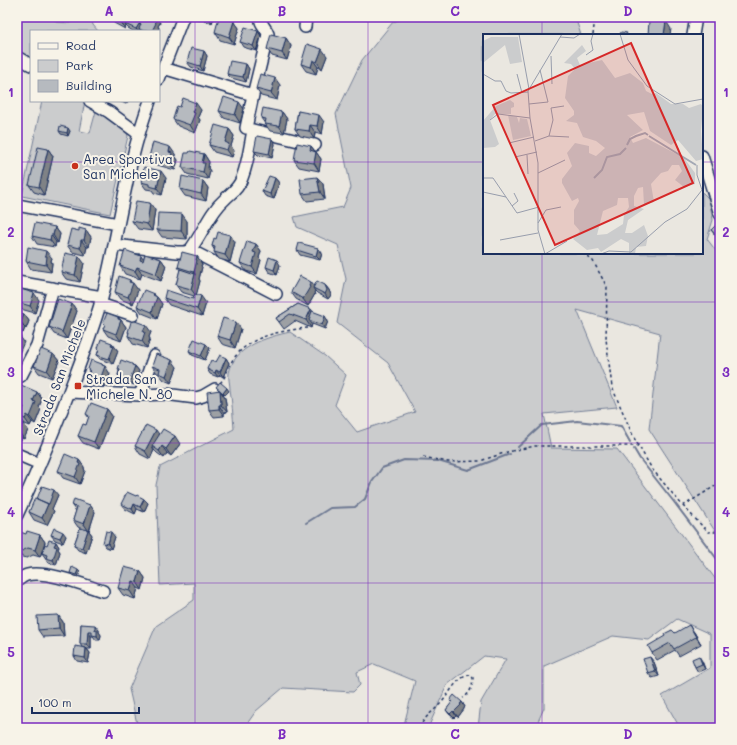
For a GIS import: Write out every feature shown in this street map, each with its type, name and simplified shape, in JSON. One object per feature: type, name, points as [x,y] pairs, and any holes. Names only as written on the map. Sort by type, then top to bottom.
[{"type":"street","points":[[160,76],[183,17]]},
{"type":"street","points":[[246,128],[268,34],[267,30],[261,23],[260,17]]},
{"type":"street","points":[[693,34],[696,17]]},
{"type":"street","points":[[17,57],[30,64]]},
{"type":"street","points":[[163,68],[253,95]]},
{"type":"street","name":"Strada San Michele","points":[[17,515],[40,464],[86,347],[101,300],[129,172],[150,102]]},
{"type":"street","points":[[103,104],[139,134]]},
{"type":"street","points":[[114,245],[177,252],[186,252],[190,250],[215,209],[238,187],[242,178],[253,130],[315,145]]},
{"type":"street","points":[[703,159],[720,214]]},
{"type":"street","points":[[17,205],[118,224]]},
{"type":"street","points":[[190,250],[276,294]]},
{"type":"street","points":[[17,282],[54,288],[101,300],[133,315]]},
{"type":"street","points":[[21,376],[37,345],[54,288]]},
{"type":"street","points":[[140,395],[154,356]]},
{"type":"street","points":[[69,392],[140,395],[165,394],[196,398],[203,396],[214,389]]},
{"type":"street","points":[[19,455],[40,464]]},
{"type":"street","points":[[17,581],[28,574],[55,576],[103,591]]},
{"type":"path","points":[[593,34],[595,17]]},
{"type":"path","points":[[584,254],[593,261],[607,287],[606,340],[612,388],[638,446],[652,468],[683,506],[708,532],[720,532]]},
{"type":"path","points":[[214,389],[225,376],[233,360],[246,346],[278,332],[308,328]]},
{"type":"path","points":[[423,457],[448,462],[480,461],[507,452],[535,446],[638,446]]},
{"type":"path","points":[[683,506],[720,483]]},
{"type":"path","points":[[420,728],[430,712],[441,703],[457,683],[465,676],[471,675],[473,681],[470,691],[463,698]]},
{"type":"green space","points":[[17,17],[52,17],[56,22],[70,23],[74,17],[89,17],[97,30],[30,30],[30,61],[17,54]]},
{"type":"green space","points":[[407,17],[575,17],[581,34],[483,34],[483,254],[703,254],[703,193],[709,199],[713,220],[707,239],[720,256],[720,530],[715,531],[649,429],[660,333],[577,310],[617,407],[544,414],[551,448],[617,449],[720,585],[720,728],[680,728],[662,696],[710,668],[710,634],[677,619],[649,640],[613,636],[544,666],[544,708],[535,728],[478,728],[481,702],[506,659],[484,656],[447,685],[428,728],[399,728],[404,725],[415,681],[374,664],[357,672],[360,685],[353,692],[283,688],[256,711],[244,728],[138,728],[129,689],[156,626],[194,600],[194,583],[160,585],[156,485],[160,467],[234,429],[229,373],[232,364],[238,356],[253,344],[290,332],[325,356],[346,375],[335,405],[357,432],[415,412],[388,363],[337,323],[346,279],[338,245],[297,227],[294,217],[343,207],[351,188],[336,114],[362,60],[393,22]]},
{"type":"green space","name":"Area Sportiva San Michele","points":[[42,102],[85,102],[79,131],[90,133],[96,111],[106,115],[127,133],[128,136],[110,214],[22,196]]},
{"type":"building","points":[[125,17],[122,24],[110,18]]},
{"type":"building","points":[[126,17],[140,17],[142,19],[143,17],[157,18],[152,30],[139,29],[141,24],[139,24],[136,29],[125,24]]},
{"type":"building","points":[[219,17],[234,21],[229,37],[215,32]]},
{"type":"building","points":[[649,21],[666,21],[664,34],[648,34]]},
{"type":"building","points":[[245,27],[258,31],[253,46],[240,42]]},
{"type":"building","points":[[271,34],[286,38],[282,53],[267,49]]},
{"type":"building","points":[[307,44],[322,49],[317,62],[313,60],[311,67],[301,64]]},
{"type":"building","points":[[191,48],[204,51],[200,66],[187,62]]},
{"type":"building","points":[[230,61],[246,64],[243,77],[227,74]]},
{"type":"building","points":[[260,74],[275,78],[271,93],[256,89]]},
{"type":"building","points":[[224,97],[239,102],[235,115],[219,111]]},
{"type":"building","points":[[183,98],[196,103],[192,112],[195,113],[190,125],[173,119],[177,106],[180,107]]},
{"type":"building","points":[[263,108],[282,112],[279,126],[265,124],[266,119],[261,118]]},
{"type":"building","points":[[298,111],[319,115],[317,126],[310,125],[309,131],[295,129]]},
{"type":"building","points":[[215,125],[229,129],[225,142],[229,144],[227,150],[209,145]]},
{"type":"building","points":[[60,126],[68,128],[67,133],[59,131]]},
{"type":"building","points":[[257,136],[272,139],[269,154],[254,151]]},
{"type":"building","points":[[153,142],[170,147],[169,152],[172,153],[170,163],[149,157]]},
{"type":"building","points":[[297,143],[311,146],[310,150],[316,152],[314,163],[294,160]]},
{"type":"building","points":[[38,147],[48,149],[39,187],[29,185]]},
{"type":"building","points":[[190,151],[204,154],[202,163],[205,163],[203,172],[182,167],[185,153],[189,153]]},
{"type":"building","points":[[144,167],[161,171],[157,188],[141,182]]},
{"type":"building","points":[[182,176],[203,181],[201,194],[180,189]]},
{"type":"building","points":[[269,176],[275,178],[270,194],[262,191]]},
{"type":"building","points":[[317,177],[320,192],[302,194],[300,179]]},
{"type":"building","points":[[136,201],[150,203],[147,224],[132,221]]},
{"type":"building","points":[[158,213],[182,214],[181,231],[157,230]]},
{"type":"building","points":[[35,223],[55,227],[50,240],[32,236]]},
{"type":"building","points":[[717,224],[720,227],[720,238],[711,230]]},
{"type":"building","points":[[79,228],[86,230],[84,240],[81,240],[80,248],[67,245],[71,229],[79,231]]},
{"type":"building","points":[[218,232],[230,235],[225,255],[214,252],[215,247],[212,246],[214,238],[216,239]]},
{"type":"building","points":[[247,241],[256,244],[253,252],[256,253],[252,267],[240,263]]},
{"type":"building","points":[[299,243],[318,248],[316,256],[297,250]]},
{"type":"building","points":[[28,247],[46,251],[46,265],[26,261]]},
{"type":"building","points":[[125,250],[141,256],[140,260],[143,261],[145,254],[161,259],[156,274],[137,267],[135,271],[120,266]]},
{"type":"building","points":[[182,252],[197,256],[194,272],[178,267]]},
{"type":"building","points":[[65,253],[79,256],[75,275],[61,272]]},
{"type":"building","points":[[269,257],[277,260],[274,270],[266,267]]},
{"type":"building","points":[[180,269],[195,274],[191,289],[176,285]]},
{"type":"building","points":[[119,276],[130,280],[129,282],[133,283],[128,297],[115,292]]},
{"type":"building","points":[[300,276],[311,282],[310,287],[303,299],[291,292]]},
{"type":"building","points":[[317,281],[325,285],[327,290],[325,294],[313,288]]},
{"type":"building","points":[[17,288],[34,293],[30,306],[17,302]]},
{"type":"building","points":[[144,290],[154,294],[153,295],[157,297],[152,312],[137,306]]},
{"type":"building","points":[[166,290],[193,299],[195,294],[201,296],[197,309],[164,298]]},
{"type":"building","points":[[58,299],[72,304],[62,332],[49,327]]},
{"type":"building","points":[[298,304],[311,309],[306,320],[290,314],[279,322],[276,318]]},
{"type":"building","points":[[312,311],[325,316],[322,325],[309,320]]},
{"type":"building","points":[[17,312],[24,314],[18,326],[17,325]]},
{"type":"building","points":[[107,313],[118,317],[118,319],[121,320],[116,334],[103,329],[105,324],[103,323]]},
{"type":"building","points":[[223,318],[236,322],[230,340],[217,336]]},
{"type":"building","points":[[135,321],[146,325],[143,331],[145,332],[142,341],[128,336],[131,322]]},
{"type":"building","points":[[101,339],[112,343],[111,345],[114,346],[109,359],[97,355]]},
{"type":"building","points":[[194,339],[206,344],[201,356],[189,351]]},
{"type":"building","points":[[41,349],[53,354],[47,371],[34,366]]},
{"type":"building","points":[[156,354],[172,360],[166,376],[159,373],[160,369],[152,366]]},
{"type":"building","points":[[220,355],[226,358],[220,372],[216,370],[215,373],[207,369],[211,360],[216,362]]},
{"type":"building","points":[[91,360],[105,366],[100,380],[88,376],[90,370],[88,369]]},
{"type":"building","points":[[121,360],[135,366],[130,380],[118,375]]},
{"type":"building","points":[[220,382],[227,388],[223,393],[216,387]]},
{"type":"building","points":[[21,385],[37,392],[33,401],[36,402],[30,417],[27,415],[25,419],[20,417],[24,407],[19,405],[21,400],[17,399],[17,394]]},
{"type":"building","points":[[220,390],[221,405],[219,405],[219,409],[209,410],[207,392]]},
{"type":"building","points":[[91,403],[107,409],[94,442],[78,436],[83,424],[86,425],[89,416],[86,414]]},
{"type":"building","points":[[17,419],[23,423],[19,432],[17,431]]},
{"type":"building","points":[[146,425],[156,430],[145,451],[135,446]]},
{"type":"building","points":[[163,429],[175,436],[166,449],[162,446],[159,451],[152,446]]},
{"type":"building","points":[[65,454],[79,460],[78,463],[80,464],[75,477],[58,471]]},
{"type":"building","points":[[42,486],[54,490],[49,504],[37,499]]},
{"type":"building","points":[[127,492],[144,499],[140,507],[134,504],[132,509],[121,504]]},
{"type":"building","points":[[35,498],[48,504],[42,518],[29,512]]},
{"type":"building","points":[[74,499],[90,505],[84,524],[73,520],[77,507],[72,506]]},
{"type":"building","points":[[54,528],[63,532],[60,538],[51,535]]},
{"type":"building","points":[[80,528],[88,530],[82,548],[74,545]]},
{"type":"building","points":[[27,531],[40,535],[35,550],[28,548],[22,551],[17,550],[17,542],[20,532],[26,534]]},
{"type":"building","points":[[106,531],[111,532],[108,544],[103,543]]},
{"type":"building","points":[[49,540],[56,542],[54,546],[57,547],[53,560],[46,558],[47,555],[42,553],[45,544],[47,545]]},
{"type":"building","points":[[72,567],[78,570],[76,575],[70,573]]},
{"type":"building","points":[[124,567],[140,571],[137,582],[133,581],[130,591],[118,588]]},
{"type":"building","points":[[58,615],[59,628],[38,630],[37,616]]},
{"type":"building","points":[[81,624],[95,625],[95,630],[97,630],[97,636],[92,635],[92,631],[88,631],[87,644],[80,644]]},
{"type":"building","points":[[689,625],[696,637],[674,649],[670,643],[652,653],[648,646],[665,636],[664,634],[672,630],[675,633]]},
{"type":"building","points":[[75,646],[86,648],[85,658],[74,656]]},
{"type":"building","points":[[699,656],[702,664],[695,667],[692,659]]},
{"type":"building","points":[[650,657],[655,671],[648,673],[643,659]]},
{"type":"building","points":[[454,695],[462,702],[454,712],[453,711],[450,714],[446,710],[452,702],[450,700]]},
{"type":"waterway","points":[[518,447],[542,425],[577,421],[621,426],[630,442]]},
{"type":"waterway","points":[[634,449],[640,459],[720,563]]},
{"type":"waterway","points":[[306,523],[330,508],[355,507],[365,499],[372,482],[382,468],[404,460],[438,461],[468,470],[510,454]]},
{"type":"place","name":"Area Sportiva San Michele","points":[[75,166]]},
{"type":"place","name":"Strada San Michele N. 80","points":[[78,386]]}]
